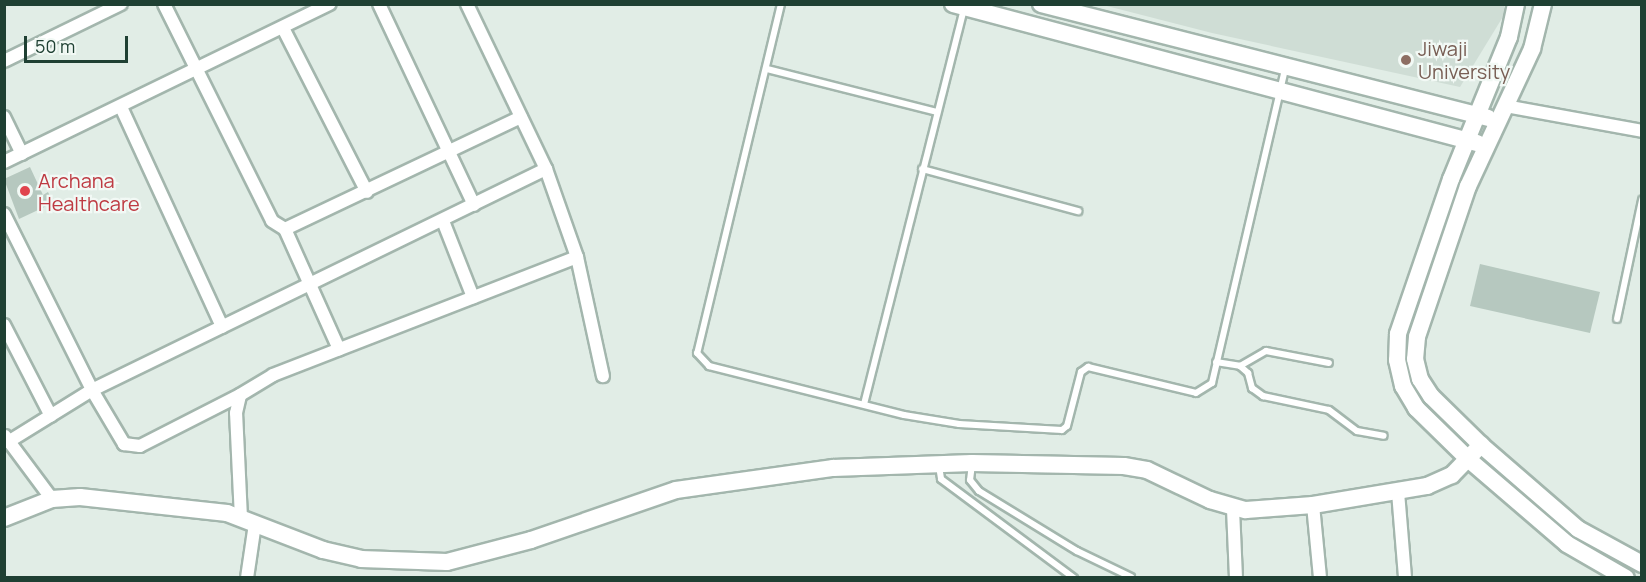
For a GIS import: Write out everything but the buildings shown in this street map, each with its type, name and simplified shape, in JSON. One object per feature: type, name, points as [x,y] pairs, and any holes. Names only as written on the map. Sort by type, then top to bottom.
[{"type":"main road","points":[[1041,4],[1286,69],[1478,115],[1502,113]]},
{"type":"main road","points":[[1516,4],[1509,37],[1467,140],[1398,334],[1397,360],[1403,386],[1416,408],[1468,459],[1566,544],[1626,578]]},
{"type":"main road","points":[[1543,4],[1532,49],[1468,186],[1420,326],[1415,359],[1420,379],[1431,396],[1481,445],[1578,529],[1641,564]]},
{"type":"main road","points":[[961,5],[1281,88],[1487,145]]},
{"type":"main road","points":[[4,518],[52,499],[103,500],[226,513],[322,550],[361,559],[447,562],[531,540],[676,490],[833,468],[939,464],[1124,466],[1147,470],[1233,509],[1313,505],[1398,492],[1442,481],[1481,445]]},
{"type":"main road","points":[[1607,569],[1616,552]]},
{"type":"street","points":[[4,61],[121,4]]},
{"type":"street","points":[[164,4],[272,220],[285,229],[339,349]]},
{"type":"street","points":[[4,162],[330,4]]},
{"type":"street","points":[[379,4],[474,205]]},
{"type":"street","points":[[467,4],[546,169],[577,257],[603,376]]},
{"type":"street","points":[[283,28],[367,192]]},
{"type":"street","points":[[121,107],[222,327]]},
{"type":"street","points":[[1502,113],[1641,131]]},
{"type":"street","points":[[4,117],[22,154]]},
{"type":"street","points":[[285,229],[521,117]]},
{"type":"street","points":[[52,499],[6,439],[51,416],[92,390],[546,169]]},
{"type":"street","points":[[4,213],[8,228],[92,390],[117,435],[131,447],[240,395],[273,375],[577,257]]},
{"type":"street","points":[[443,221],[472,297]]},
{"type":"street","points":[[4,326],[51,416]]},
{"type":"street","points":[[240,395],[236,413],[248,521],[247,578]]},
{"type":"street","points":[[1398,492],[1405,578]]},
{"type":"street","points":[[1313,505],[1320,578]]},
{"type":"street","points":[[1233,509],[1236,578]]},
{"type":"lane","points":[[781,4],[697,353],[709,366],[864,404],[959,424],[1062,430],[1067,426],[1081,372],[1088,367],[1196,393],[1212,383],[1286,69]]},
{"type":"lane","points":[[864,404],[937,112],[961,5]]},
{"type":"lane","points":[[766,69],[937,112]]},
{"type":"lane","points":[[922,169],[1078,211]]},
{"type":"lane","points":[[1617,319],[1641,200]]},
{"type":"lane","points":[[1240,366],[1266,351],[1329,363]]},
{"type":"lane","points":[[1216,362],[1240,366],[1248,373],[1252,388],[1263,396],[1329,410],[1357,431],[1384,436]]},
{"type":"lane","points":[[939,464],[941,479],[1074,578]]},
{"type":"lane","points":[[972,464],[970,480],[979,491],[1077,551],[1131,576]]},
{"type":"shaded area","name":"Jiwaji University","points":[[1504,4],[1504,15],[1460,87],[1212,33],[1103,5]]},
{"type":"place","name":"Jiwaji University","points":[[1406,60]]},
{"type":"place","name":"Archana Healthcare","points":[[25,191]]}]
